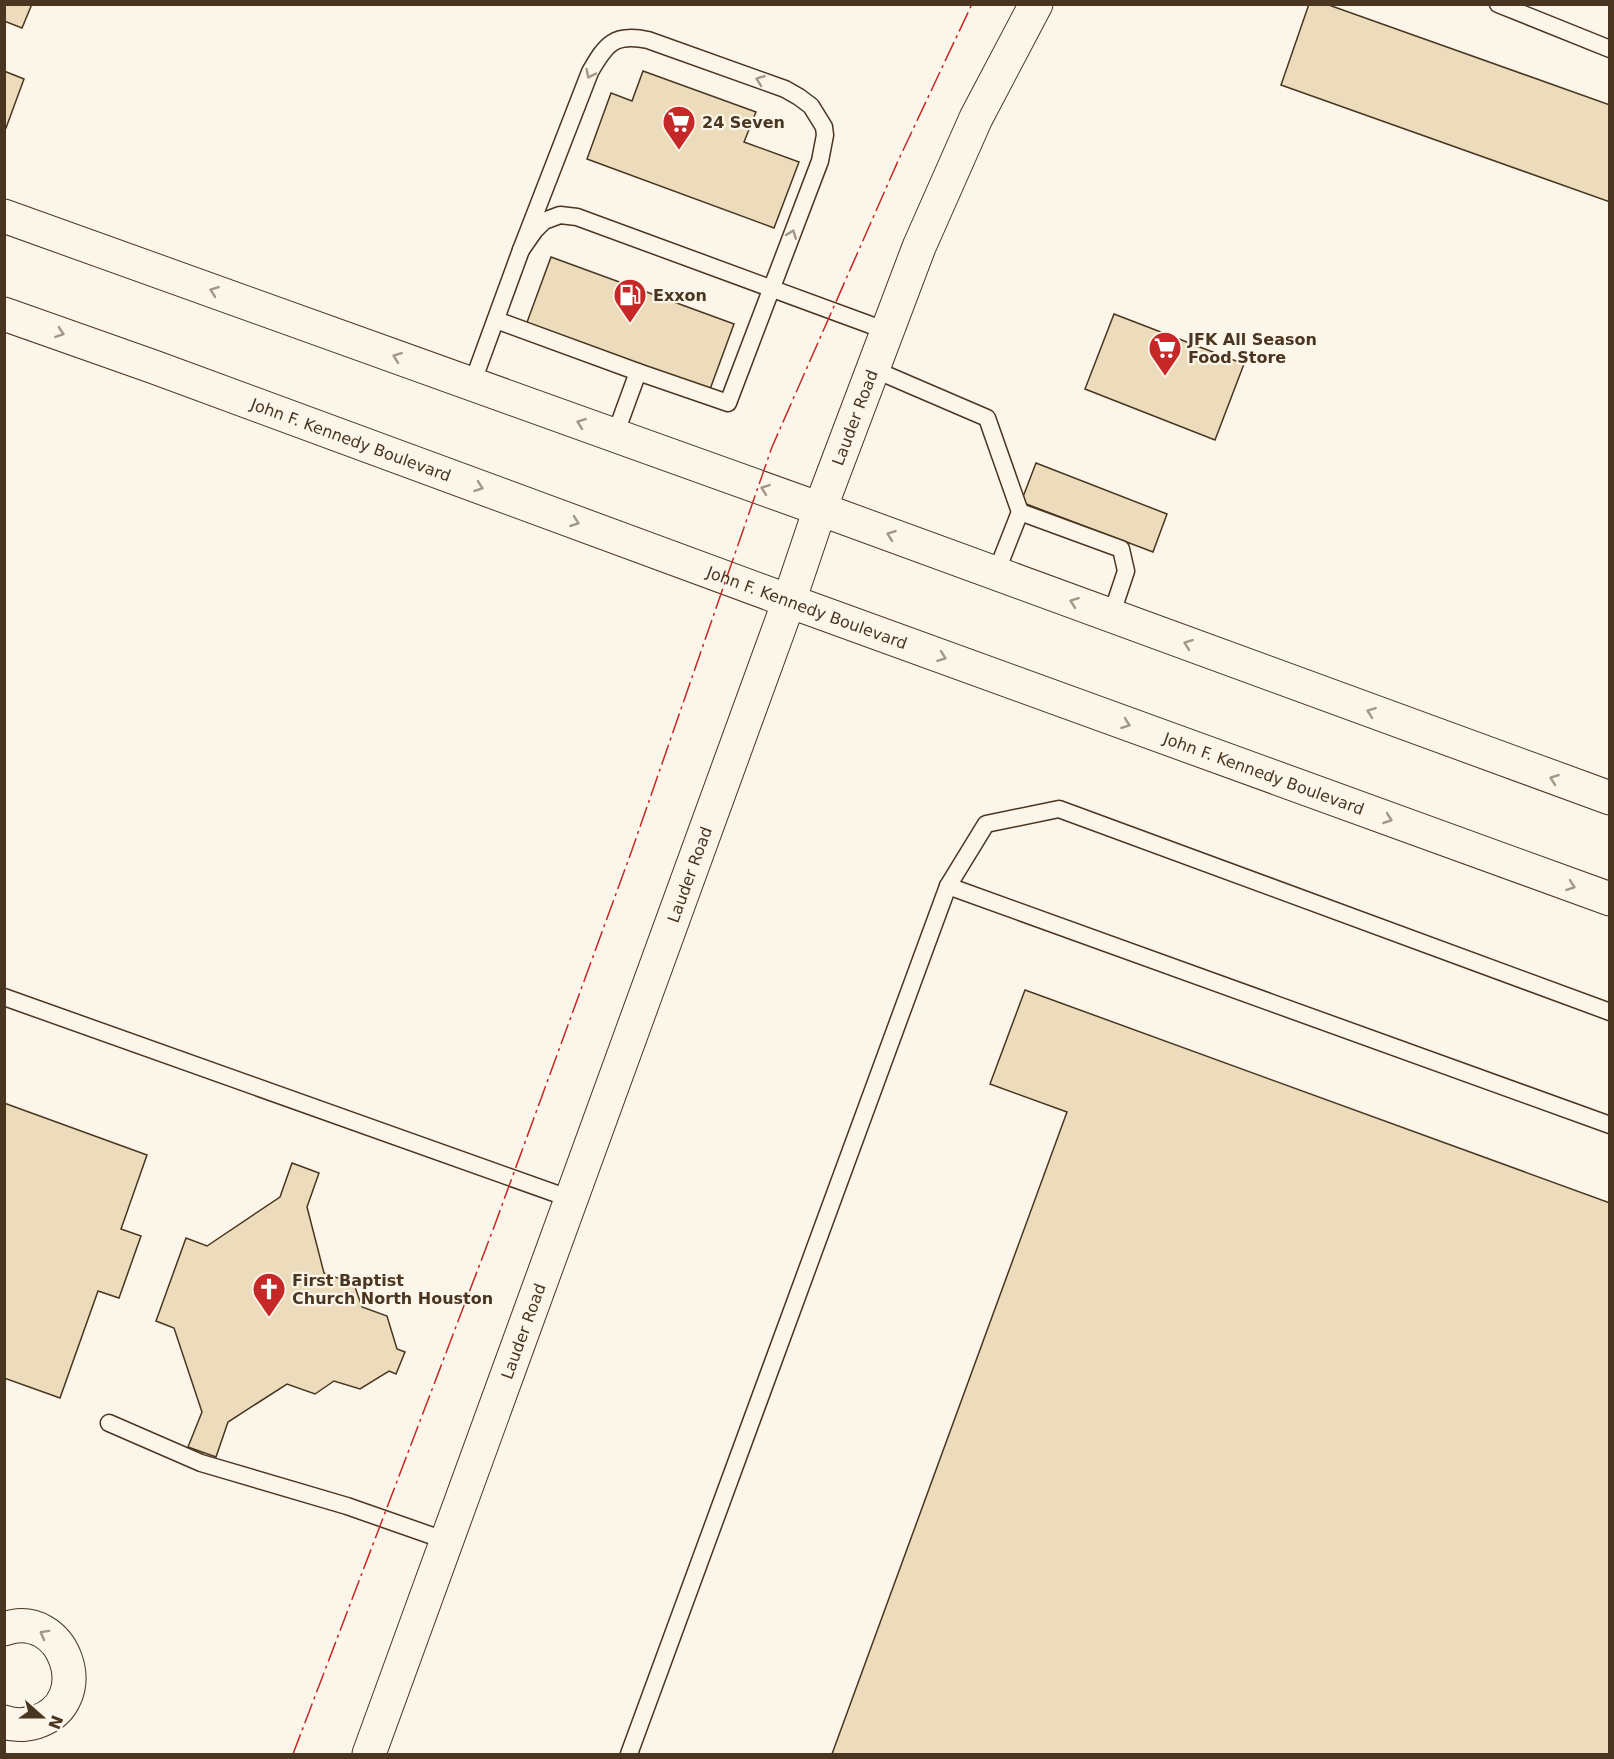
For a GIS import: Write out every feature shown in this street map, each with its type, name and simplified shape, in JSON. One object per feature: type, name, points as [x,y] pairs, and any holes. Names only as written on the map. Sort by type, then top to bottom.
[{"type":"main road","name":"Lauder Road","points":[[369,1755],[789,601],[820,509],[887,331],[919,247],[976,118],[1036,4]]},
{"type":"main road","points":[[4,216],[820,509],[1610,798]]},
{"type":"main road","name":"John F. Kennedy Boulevard","points":[[4,314],[1610,899]]},
{"type":"main road","points":[[4,1629],[23,1626],[39,1629],[52,1638],[63,1650],[69,1665],[70,1681],[65,1696],[56,1710],[42,1720],[27,1725],[4,1722]]},
{"type":"lane","points":[[1498,4],[1610,49]]},
{"type":"lane","points":[[472,384],[521,250],[594,64],[610,44],[622,38],[634,37],[648,40],[785,89],[811,106],[821,120],[825,135],[820,161],[728,403],[496,320]]},
{"type":"lane","points":[[521,250],[544,221],[560,215],[568,215],[887,331]]},
{"type":"lane","points":[[873,369],[987,418],[1020,512],[996,573]]},
{"type":"lane","points":[[615,435],[638,372]]},
{"type":"lane","points":[[1020,512],[1121,549],[1126,571],[1111,616]]},
{"type":"lane","points":[[628,1755],[948,886],[986,824],[1059,809],[1610,1012]]},
{"type":"lane","points":[[948,886],[1610,1125]]},
{"type":"lane","points":[[4,997],[571,1199]]},
{"type":"lane","points":[[109,1423],[201,1463],[347,1506],[447,1541]]},
{"type":"building","points":[[4,4],[32,4],[22,28],[4,21]]},
{"type":"building","points":[[1309,4],[1326,4],[1610,105],[1610,202],[1281,85]]},
{"type":"building","points":[[4,71],[24,79],[6,128],[4,127]]},
{"type":"building","name":"24 Seven","points":[[643,71],[756,112],[744,142],[799,162],[774,228],[587,159],[611,93],[632,101]]},
{"type":"building","name":"Exxon","points":[[551,257],[734,324],[709,392],[526,325]]},
{"type":"building","name":"JFK All Season Food Store","points":[[1114,314],[1244,364],[1215,440],[1085,389]]},
{"type":"building","points":[[1036,463],[1167,514],[1153,552],[1021,502]]},
{"type":"building","points":[[1025,990],[1610,1203],[1610,1754],[832,1754],[1067,1112],[990,1084]]},
{"type":"building","points":[[4,1103],[147,1155],[121,1229],[141,1236],[119,1298],[98,1291],[60,1398],[4,1378]]},
{"type":"building","points":[[292,1163],[319,1173],[307,1207],[324,1273],[354,1284],[362,1307],[387,1316],[397,1349],[405,1352],[396,1374],[389,1371],[360,1389],[334,1381],[315,1394],[287,1384],[228,1422],[216,1457],[188,1447],[202,1412],[174,1328],[156,1321],[186,1238],[207,1246],[280,1197]]},
{"type":"power","points":[[293,1754],[494,1227],[632,850],[772,447],[898,161],[972,4]]},
{"type":"place","name":"24 Seven","points":[[679,151]]},
{"type":"place","name":"Exxon","points":[[630,324]]},
{"type":"place","name":"JFK All Season Food Store","points":[[1165,377]]},
{"type":"place","name":"First Baptist Church North Houston","points":[[269,1318]]}]
